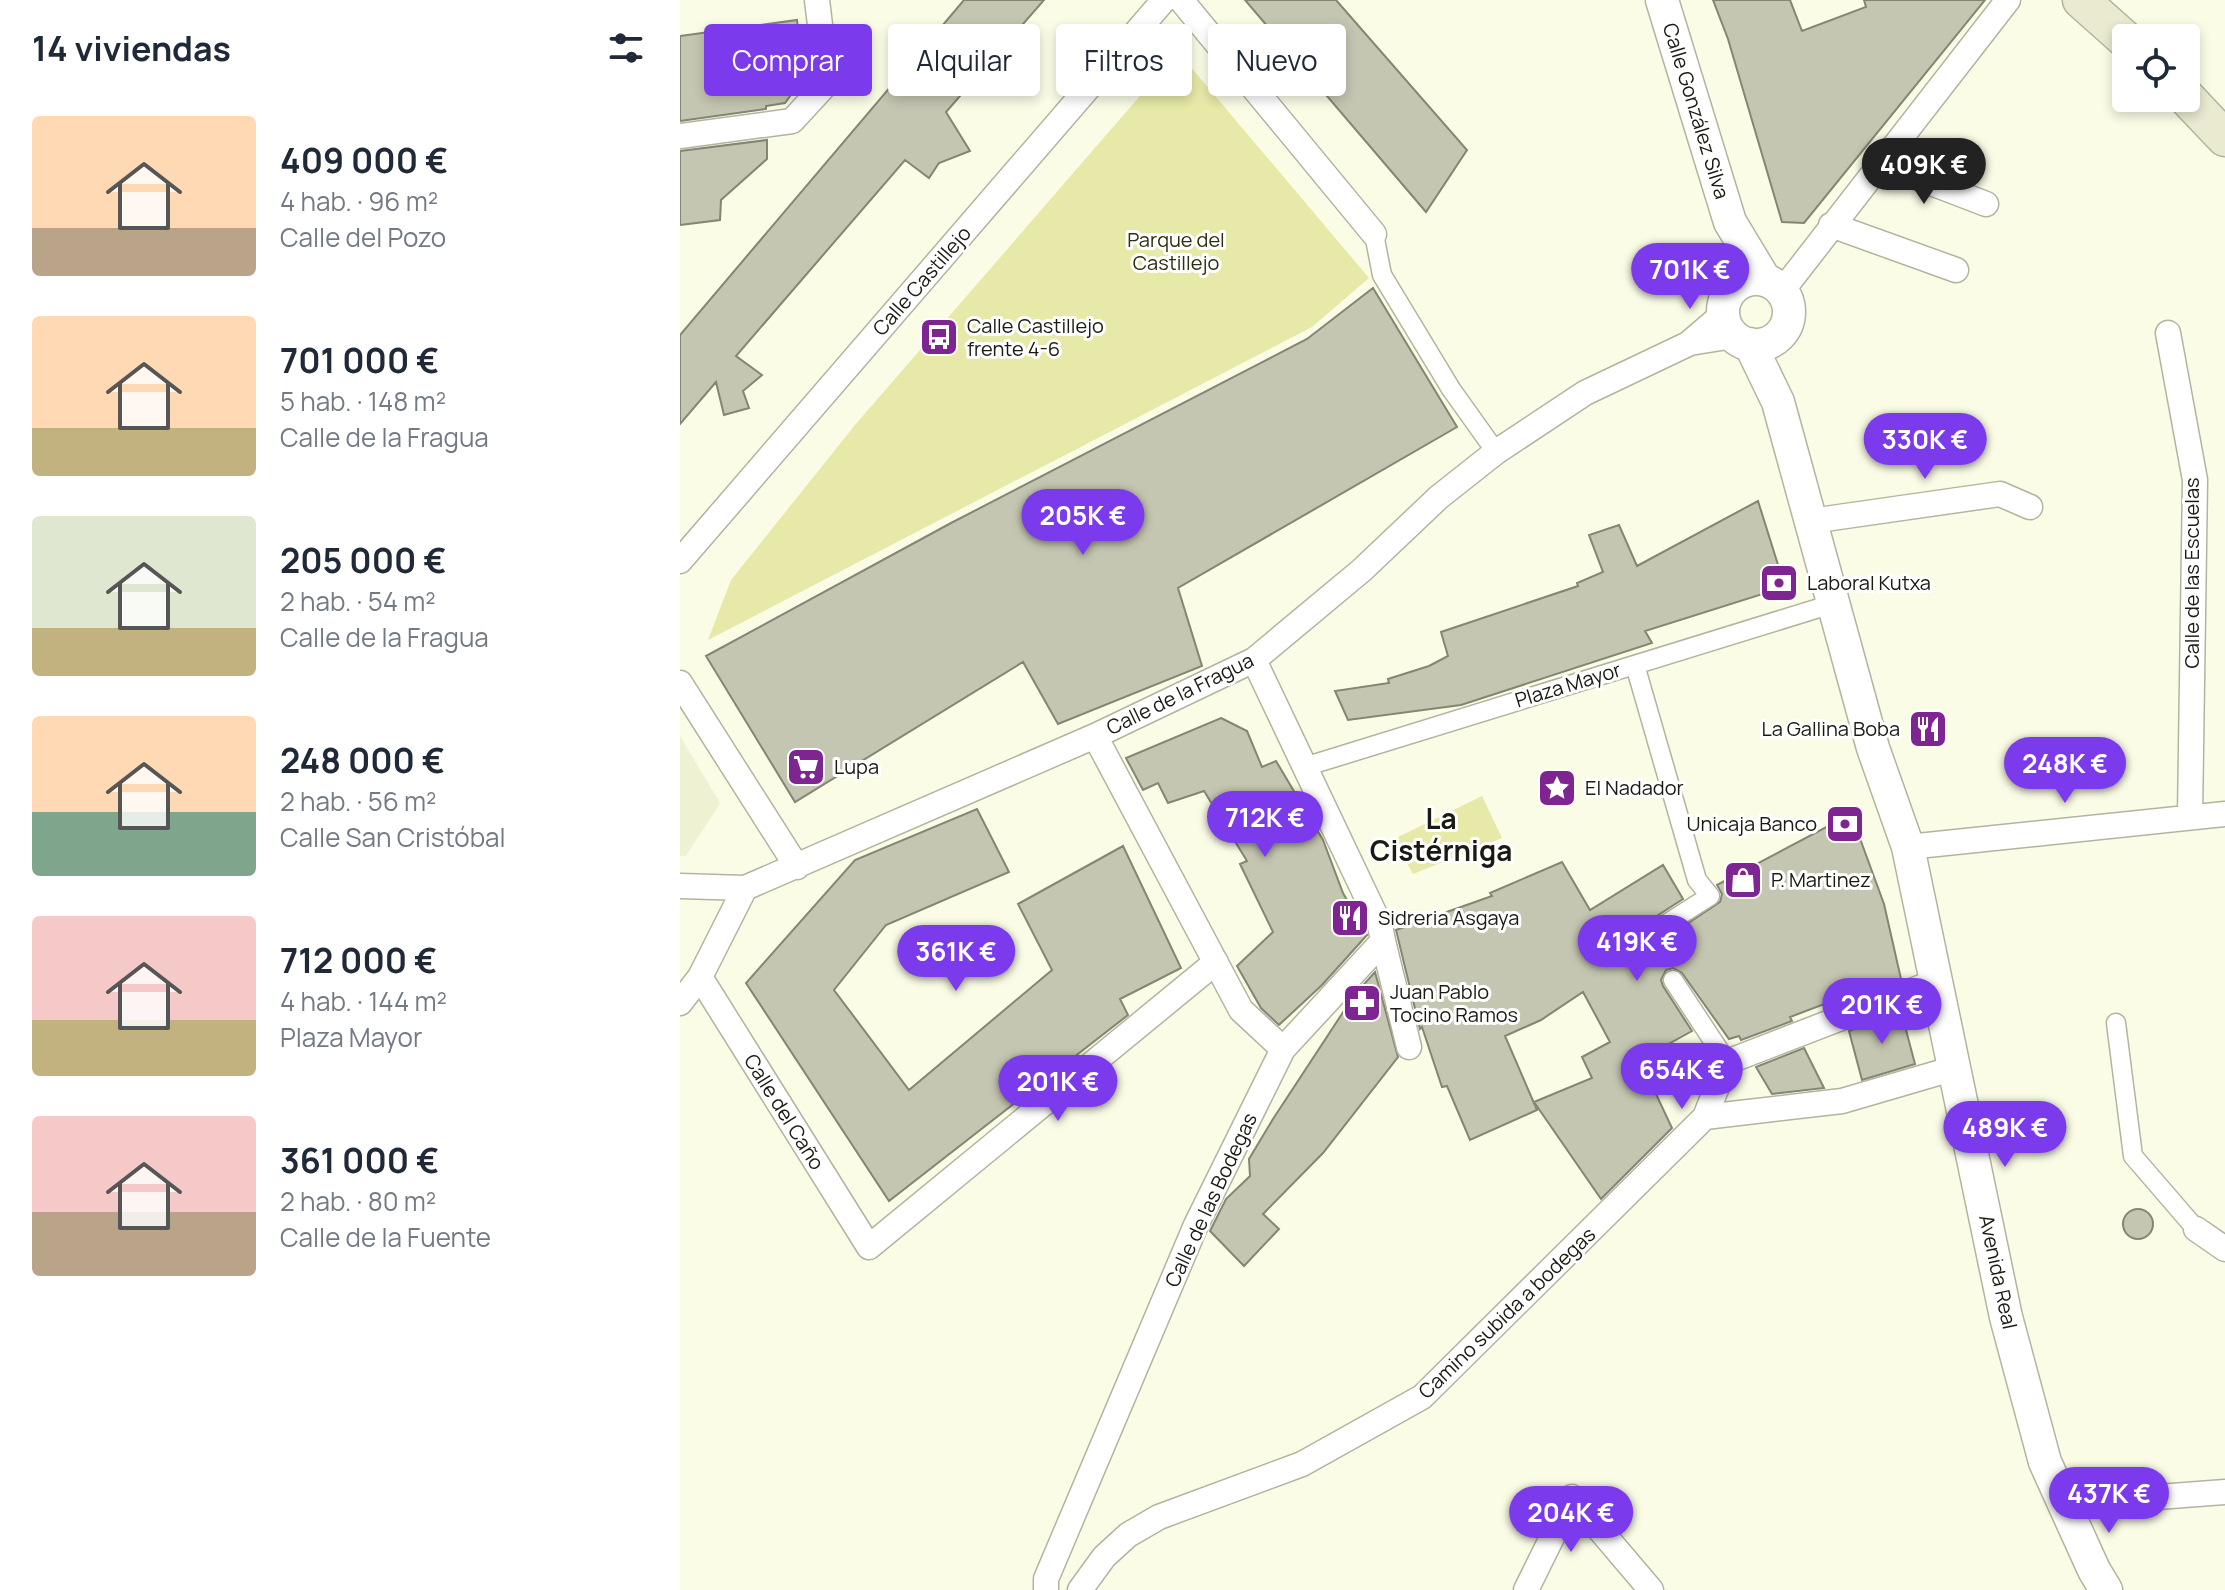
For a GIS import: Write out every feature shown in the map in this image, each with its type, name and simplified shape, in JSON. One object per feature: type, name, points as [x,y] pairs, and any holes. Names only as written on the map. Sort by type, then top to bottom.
[{"type":"main road","points":[[2081,0],[2112,28]]},
{"type":"main road","points":[[2200,112],[2225,138]]},
{"type":"street","points":[[680,136],[792,121],[827,83],[817,0]]},
{"type":"street","name":"Calle Castillejo","points":[[680,561],[1164,0]]},
{"type":"street","points":[[1181,0],[1374,234],[1382,275],[1451,389],[1496,452]]},
{"type":"street","name":"Calle González Silva","points":[[1662,0],[1730,222],[1742,325],[1778,402],[1832,604]]},
{"type":"street","points":[[1773,286],[1831,225],[2008,0]]},
{"type":"street","points":[[1879,163],[1986,204]]},
{"type":"street","name":"Calle González Silva","points":[[1730,222],[1773,286]]},
{"type":"street","points":[[1831,225],[1956,270]]},
{"type":"street","points":[[1745,280],[1773,286],[1789,312],[1783,329],[1742,325],[1745,280]]},
{"type":"street","name":"Calle de la Fragua","points":[[745,888],[1095,736],[1254,660],[1362,570],[1439,497],[1496,452],[1585,393],[1688,344],[1742,325]]},
{"type":"street","name":"Calle de las Escuelas","points":[[2168,333],[2195,480],[2190,816]]},
{"type":"street","points":[[1811,521],[2000,494],[2030,507]]},
{"type":"street","points":[[1832,604],[1873,748],[1908,847],[2225,814]]},
{"type":"street","name":"Plaza Mayor","points":[[1304,767],[1832,604]]},
{"type":"street","points":[[1254,660],[1380,925],[1409,1047]]},
{"type":"street","points":[[1635,665],[1697,880],[1710,896],[1652,933],[1659,954]]},
{"type":"street","points":[[680,683],[797,867]]},
{"type":"street","points":[[1095,736],[1241,1010],[1283,1049]]},
{"type":"street","name":"Avenida Real","points":[[1908,847],[2006,1317],[2045,1462],[2106,1590]]},
{"type":"street","points":[[680,886],[745,888],[700,977],[680,1003]]},
{"type":"street","name":"Calle de las Bodegas","points":[[1046,1590],[1046,1579],[1196,1225],[1283,1049],[1383,941]]},
{"type":"street","name":"Calle del Caño","points":[[700,977],[869,1247],[1216,962]]},
{"type":"street","points":[[1673,980],[1727,1062]]},
{"type":"street","points":[[1937,981],[1727,1062],[1705,1117],[1842,1101],[1955,1068]]},
{"type":"street","points":[[2116,1023],[2133,1156],[2196,1229],[2225,1249]]},
{"type":"street","name":"Camino subida a bodegas","points":[[1080,1590],[1104,1557],[1128,1535],[1159,1517],[1302,1464],[1422,1397],[1705,1117]]},
{"type":"street","points":[[2065,1504],[2225,1492]]},
{"type":"street","points":[[1526,1590],[1572,1497],[1651,1590]]},
{"type":"shaded area","points":[[680,736],[720,803],[686,856],[680,856]]},
{"type":"green space","name":"Parque del Castillejo","points":[[1192,69],[1208,87],[1208,96],[1215,96],[1369,278],[1312,327],[708,640],[731,580],[855,425],[1140,96],[1192,96]]},
{"type":"green space","points":[[1482,796],[1502,838],[1413,874],[1394,839]]},
{"type":"building","points":[[964,0],[1044,0],[1023,24],[944,24]]},
{"type":"building","points":[[1245,0],[1336,0],[1467,150],[1426,212],[1327,96],[1346,96],[1346,24],[1265,24]]},
{"type":"building","points":[[1713,0],[1790,0],[1802,31],[1866,7],[1864,0],[1985,0],[1804,223],[1782,222],[1728,39]]},
{"type":"building","points":[[797,20],[797,24],[768,24]]},
{"type":"building","points":[[704,33],[704,96],[790,96],[785,103],[766,106],[766,109],[680,121],[680,36]]},
{"type":"building","points":[[888,90],[888,96],[960,96],[946,112],[970,151],[939,163],[929,178],[905,160],[736,356],[762,375],[743,391],[749,408],[724,415],[716,382],[680,424],[680,335]]},
{"type":"building","points":[[767,140],[767,159],[721,200],[720,220],[680,225],[680,151]]},
{"type":"building","points":[[1373,288],[1457,427],[1178,588],[1202,666],[1058,724],[1023,662],[795,802],[706,656],[951,523],[1307,339]]},
{"type":"building","points":[[1758,501],[1785,587],[1645,631],[1652,643],[1461,705],[1348,720],[1335,691],[1389,683],[1388,679],[1429,666],[1448,656],[1441,632],[1578,586],[1577,583],[1603,572],[1589,535],[1619,525],[1637,566]]},
{"type":"building","points":[[1221,718],[1247,731],[1262,767],[1276,761],[1323,840],[1343,893],[1367,935],[1322,985],[1279,1025],[1261,1008],[1237,966],[1273,932],[1240,864],[1247,861],[1204,791],[1168,803],[1158,783],[1143,790],[1126,758]]},
{"type":"building","points":[[977,809],[1009,872],[886,925],[834,990],[909,1090],[1052,970],[1018,904],[1123,846],[1181,968],[1120,999],[1128,1015],[889,1201],[746,983],[855,860]]},
{"type":"building","points":[[1851,814],[1884,904],[1901,979],[1790,1017],[1792,1021],[1741,1040],[1739,1036],[1729,1039],[1682,973],[1673,968],[1666,970],[1661,980],[1663,986],[1692,1031],[1640,1060],[1672,1128],[1601,1199],[1534,1102],[1592,1078],[1582,1057],[1610,1042],[1583,992],[1541,1020],[1505,1036],[1537,1110],[1470,1140],[1447,1086],[1442,1087],[1422,1027],[1420,1029],[1396,930],[1492,896],[1490,893],[1562,862],[1590,910],[1663,865],[1683,899],[1646,923],[1640,932],[1648,958],[1662,966],[1671,956],[1666,938],[1720,902],[1722,894],[1717,885]]},
{"type":"building","points":[[1375,972],[1398,1057],[1323,1153],[1263,1214],[1279,1229],[1244,1266],[1210,1231],[1226,1199],[1250,1176],[1249,1159],[1273,1119],[1355,994]]},
{"type":"building","points":[[1901,1011],[1915,1064],[1862,1080],[1849,1031]]},
{"type":"building","points":[[1804,1048],[1824,1088],[1772,1094],[1756,1067]]},
{"type":"building","points":[[2138,1209],[2148,1214],[2153,1224],[2148,1234],[2138,1239],[2128,1234],[2123,1224],[2128,1214]]},
{"type":"place","name":"Calle Castillejo frente 4-6","points":[[939,337]]},
{"type":"place","name":"Laboral Kutxa","points":[[1779,583]]},
{"type":"place","name":"La Gallina Boba","points":[[1928,729]]},
{"type":"place","name":"Lupa","points":[[806,767]]},
{"type":"place","name":"El Nadador","points":[[1557,788]]},
{"type":"place","name":"Unicaja Banco","points":[[1845,824]]},
{"type":"place","name":"P. Martinez","points":[[1743,880]]},
{"type":"place","name":"Sidreria Asgaya","points":[[1350,918]]},
{"type":"place","name":"Juan Pablo Tocino Ramos","points":[[1362,1003]]},
{"type":"district","name":"La Cistérniga","points":[[1441,835]]}]
